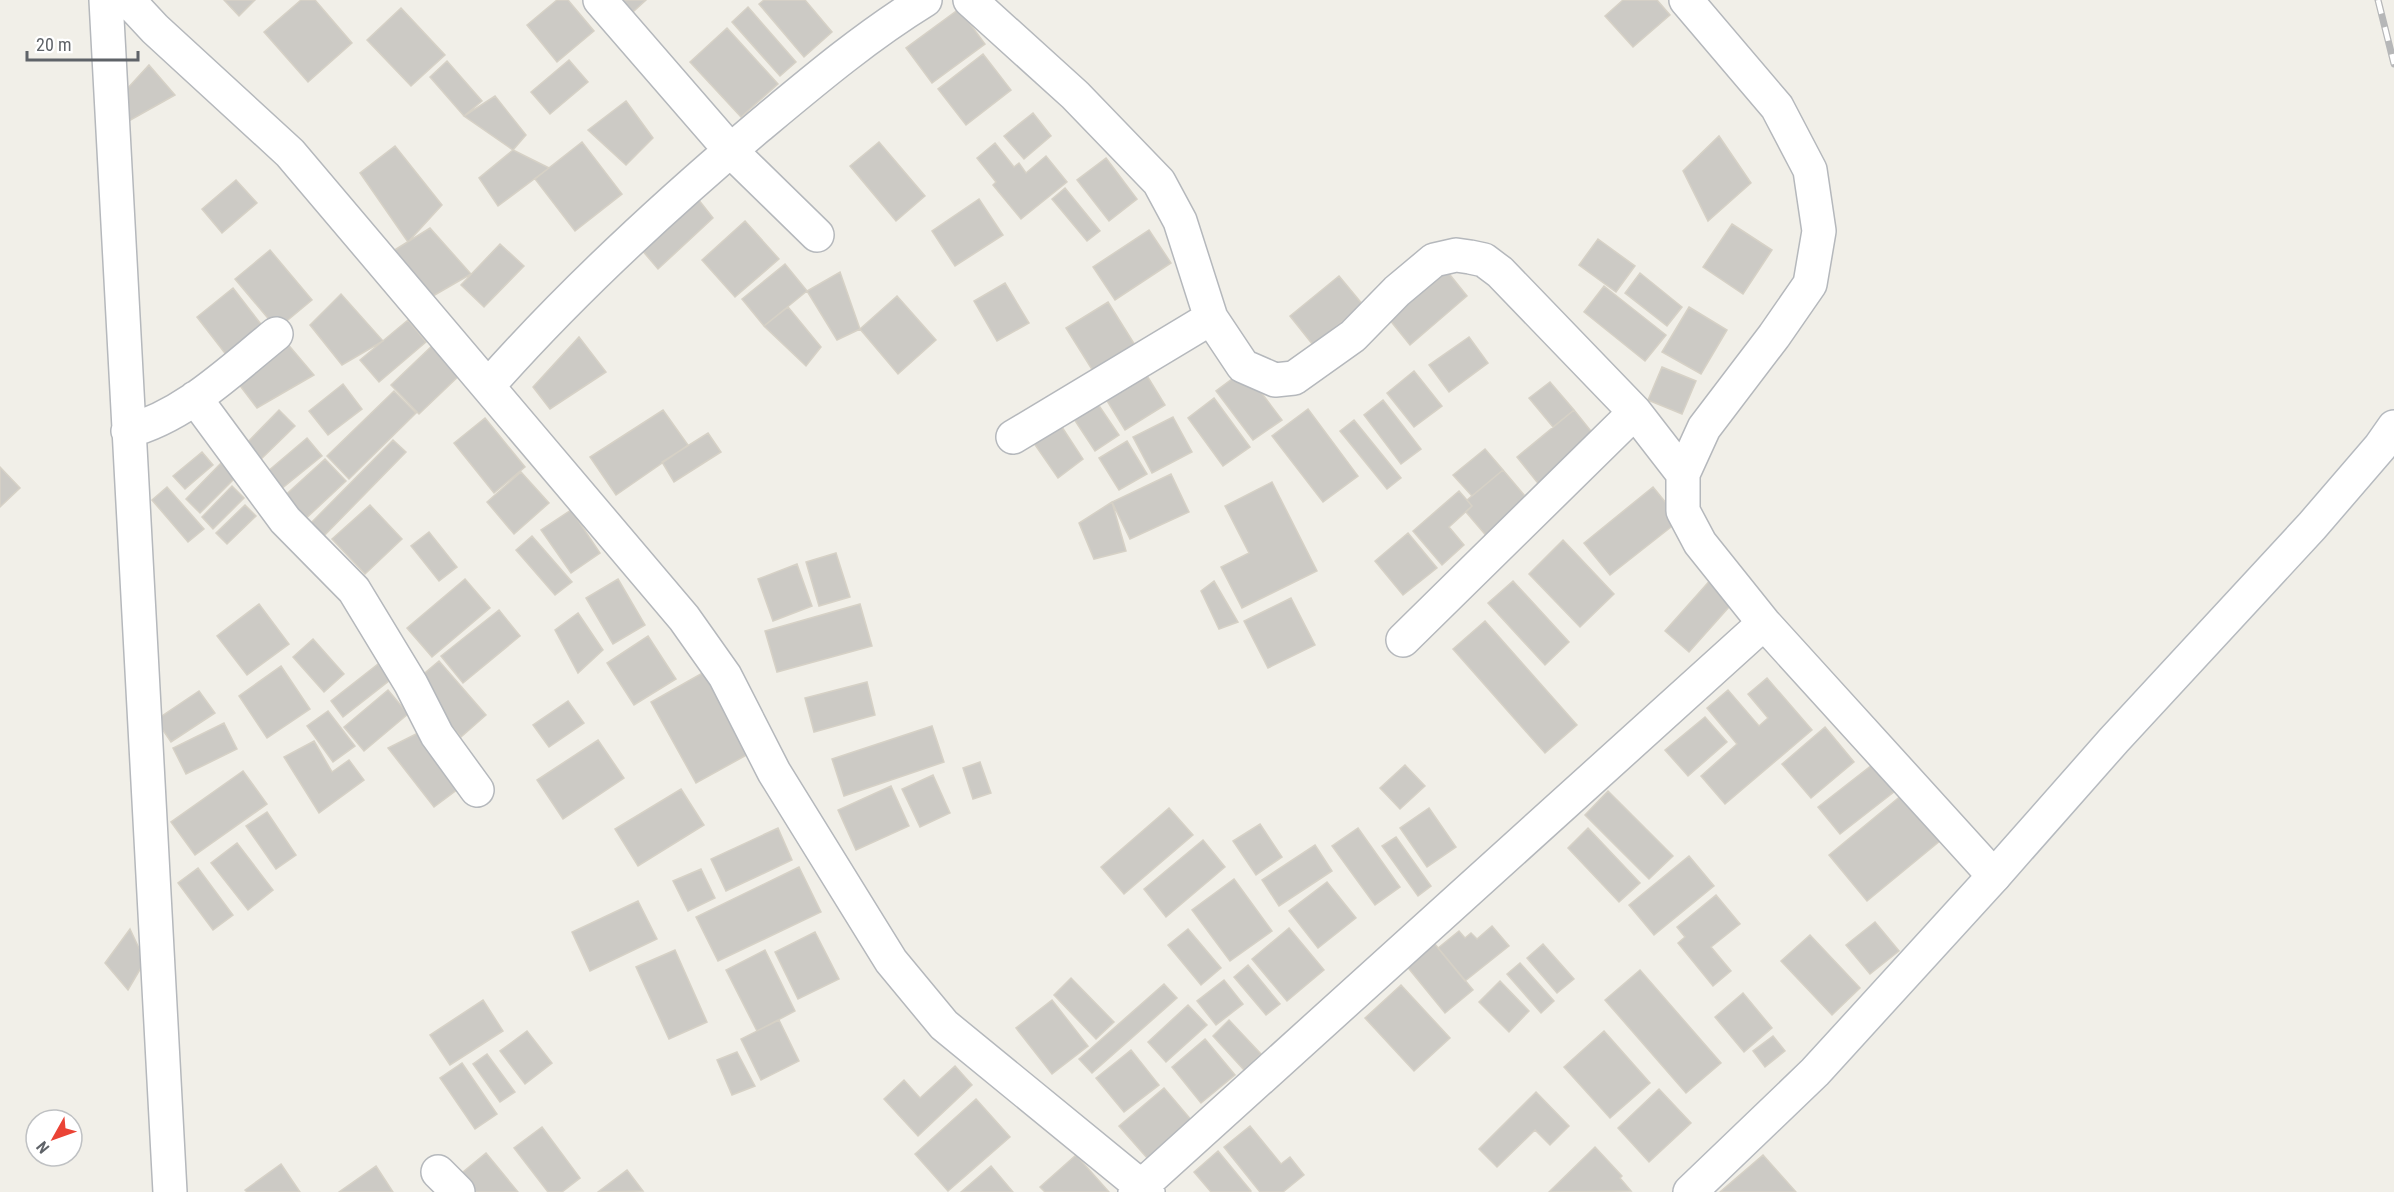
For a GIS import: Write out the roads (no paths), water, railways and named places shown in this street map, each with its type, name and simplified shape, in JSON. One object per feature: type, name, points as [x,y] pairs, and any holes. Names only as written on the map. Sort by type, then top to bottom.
[{"type":"street","points":[[106,0],[170,1192]]},
{"type":"street","points":[[128,0],[155,28],[290,153],[684,618],[726,676],[774,772],[891,961],[944,1025],[1142,1190],[1764,623]]},
{"type":"street","points":[[600,0],[731,151],[816,235]]},
{"type":"street","points":[[488,386],[558,310],[655,216],[884,25],[925,0]]},
{"type":"street","points":[[970,0],[1075,95],[1159,182],[1180,221],[1211,318],[1243,366],[1275,381],[1294,378],[1353,336],[1397,291],[1434,260],[1456,255],[1484,260],[1500,272],[1635,412],[1683,474]]},
{"type":"street","points":[[1686,0],[1777,107],[1810,170],[1819,231],[1810,284],[1774,336],[1704,428],[1683,474],[1683,511],[1700,543],[1764,623],[1994,876]]},
{"type":"street","points":[[1012,437],[1211,318]]},
{"type":"street","points":[[128,431],[148,426],[195,398],[276,334]]},
{"type":"street","points":[[195,398],[285,520],[354,590],[411,684],[437,735],[477,790]]},
{"type":"street","points":[[1403,640],[1635,412]]},
{"type":"street","points":[[1689,1192],[1815,1072],[1994,876],[2114,740],[2312,526],[2394,428]]},
{"type":"railway","points":[[2378,0],[2394,64]]}]
